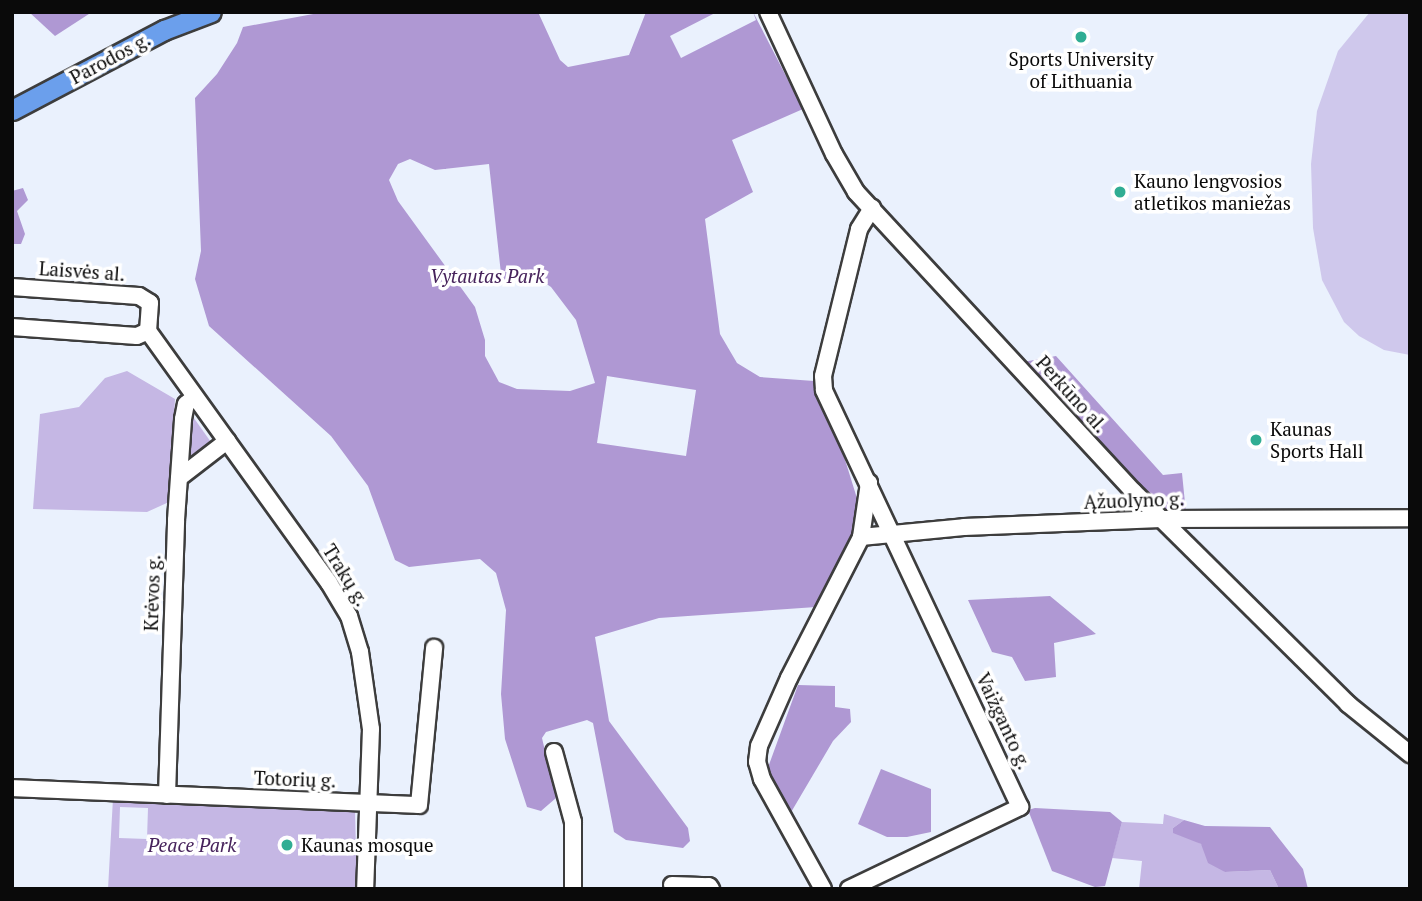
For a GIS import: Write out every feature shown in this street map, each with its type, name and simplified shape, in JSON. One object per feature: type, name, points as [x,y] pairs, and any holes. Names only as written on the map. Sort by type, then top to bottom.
[{"type":"main road","name":"Parodos g.","points":[[12,110],[164,30],[211,12]]},
{"type":"street","name":"Perkūno al.","points":[[768,12],[838,163],[856,192],[1161,519],[1348,704],[1410,754]]},
{"type":"street","name":"Vaižganto g.","points":[[849,889],[1020,807],[869,480],[824,390],[823,376],[859,229],[872,208]]},
{"type":"street","name":"Laisvės al.","points":[[12,288],[139,296],[150,303],[148,331]]},
{"type":"street","points":[[12,327],[137,336],[148,331]]},
{"type":"street","name":"Trakų g.","points":[[148,331],[330,583],[349,615],[360,652],[371,729],[365,889]]},
{"type":"street","name":"Krėvos g.","points":[[167,795],[183,419],[186,404],[195,397]]},
{"type":"street","points":[[179,478],[227,442]]},
{"type":"street","points":[[823,889],[762,779],[757,762],[759,746],[789,678],[861,537],[869,480]]},
{"type":"street","name":"Ąžuolyno g.","points":[[861,537],[964,527],[1161,519],[1410,518]]},
{"type":"street","name":"Totorių g.","points":[[12,788],[419,805],[435,648]]},
{"type":"street","points":[[554,752],[566,787],[573,822],[573,889]]},
{"type":"street","points":[[672,885],[709,886],[711,889]]},
{"type":"green space","points":[[127,371],[175,399],[169,502],[147,512],[33,509],[40,414],[79,407],[105,378]]},
{"type":"green space","points":[[191,414],[213,445],[187,462]]},
{"type":"green space","name":"Peace Park","points":[[113,798],[355,811],[357,889],[108,889]],"holes":[[[120,807],[148,808],[147,839],[119,838]]]},
{"type":"green space","points":[[1164,814],[1184,820],[1173,828],[1201,844],[1225,872],[1270,870],[1279,889],[1139,889],[1142,861],[1112,858],[1122,822],[1163,824]]},
{"type":"shaded area","points":[[29,12],[92,12],[55,36]]},
{"type":"shaded area","name":"Vytautas Park","points":[[324,12],[538,12],[560,60],[568,67],[629,55],[646,12],[717,12],[670,36],[681,58],[756,20],[753,12],[803,109],[732,140],[753,192],[705,219],[720,334],[737,363],[760,377],[814,381],[833,421],[860,508],[851,536],[816,607],[659,618],[595,637],[609,721],[688,828],[690,841],[683,848],[626,840],[614,832],[593,723],[587,720],[546,732],[542,738],[556,798],[541,811],[527,807],[505,739],[501,694],[506,610],[496,573],[480,559],[409,567],[395,560],[368,486],[331,436],[209,326],[195,279],[201,251],[195,98],[217,74],[237,43],[243,27]],"holes":[[[410,159],[435,170],[489,164],[502,283],[539,279],[551,287],[576,320],[595,383],[570,391],[517,389],[499,382],[485,356],[485,340],[475,307],[398,201],[389,180],[398,164]],[[607,376],[696,390],[686,456],[597,443]]]},
{"type":"shaded area","points":[[1370,12],[1410,12],[1410,355],[1384,350],[1359,336],[1344,322],[1322,280],[1313,228],[1311,164],[1317,111],[1338,51]]},
{"type":"shaded area","points":[[23,188],[28,200],[17,211],[25,234],[21,244],[12,244],[12,191]]},
{"type":"shaded area","points":[[1056,356],[1163,475],[1182,473],[1186,513],[1163,515],[1023,362]]},
{"type":"shaded area","points":[[1050,596],[1096,634],[1054,643],[1056,677],[1025,681],[1012,657],[992,652],[968,600]]},
{"type":"shaded area","points":[[798,685],[835,686],[835,707],[850,709],[851,722],[833,741],[790,814],[766,773]]},
{"type":"shaded area","points":[[881,769],[931,789],[931,832],[907,837],[887,837],[858,824]]},
{"type":"shaded area","points":[[1035,808],[1110,812],[1122,822],[1105,886],[1095,887],[1052,871],[1028,810]]},
{"type":"shaded area","points":[[1184,820],[1205,826],[1270,827],[1303,869],[1308,889],[1279,889],[1270,870],[1225,872],[1208,863],[1201,844],[1173,833],[1173,828]]},
{"type":"place","name":"Sports University of Lithuania","points":[[1081,37]]},
{"type":"place","name":"Kauno lengvosios atletikos maniežas","points":[[1120,192]]},
{"type":"place","name":"Kaunas Sports Hall","points":[[1256,440]]},
{"type":"place","name":"Kaunas mosque","points":[[287,845]]}]
